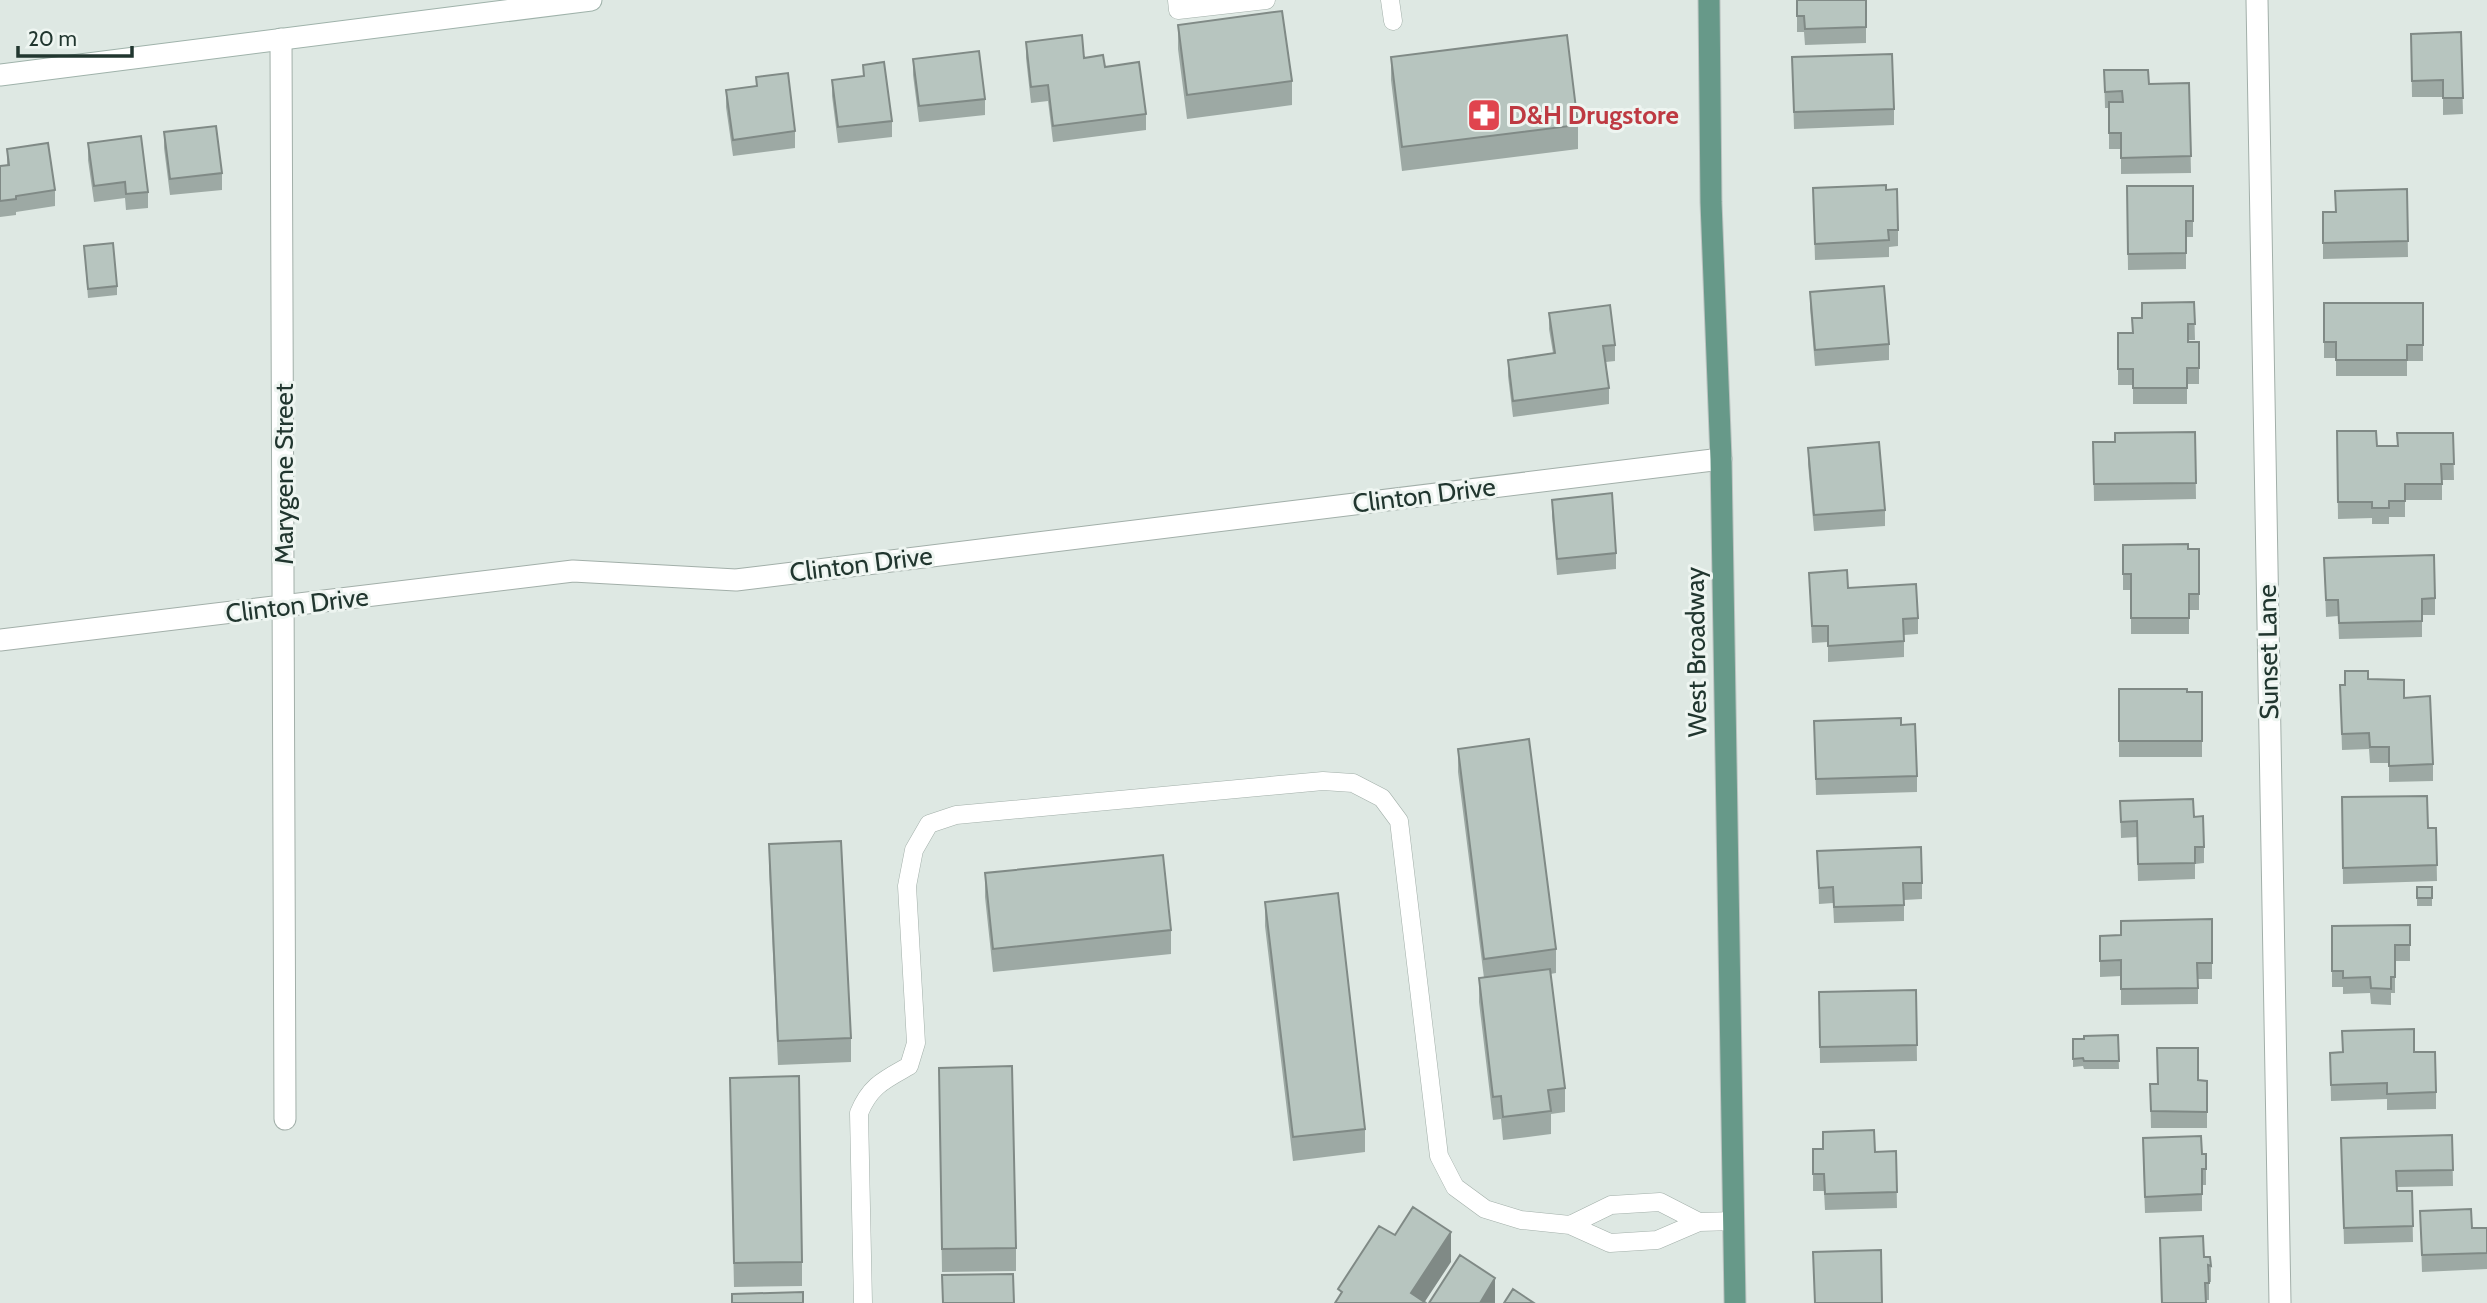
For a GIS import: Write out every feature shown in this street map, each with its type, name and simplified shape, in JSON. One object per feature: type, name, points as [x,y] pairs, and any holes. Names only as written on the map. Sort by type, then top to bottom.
[{"type":"main road","name":"West Broadway","points":[[1709,0],[1711,202],[1721,459],[1735,1303]]},
{"type":"street","points":[[0,75],[591,0]]},
{"type":"street","name":"Sunset Lane","points":[[2257,0],[2280,1303]]},
{"type":"street","name":"Marygene Street","points":[[281,39],[285,1119]]},
{"type":"street","name":"Clinton Drive","points":[[0,640],[573,571],[736,580],[1721,459]]},
{"type":"lane","points":[[1177,0],[1178,10],[1266,0]]},
{"type":"lane","points":[[1390,0],[1393,21]]},
{"type":"lane","points":[[863,1303],[859,1113],[867,1094],[887,1078],[909,1066],[916,1043],[907,886],[914,850],[929,824],[956,815],[1323,780],[1353,783],[1382,798],[1399,821],[1439,1156],[1455,1187],[1485,1209],[1521,1220],[1570,1225],[1613,1243],[1657,1240],[1699,1222],[1735,1221]]},
{"type":"lane","points":[[1570,1225],[1611,1205],[1660,1202],[1699,1222]]},
{"type":"building","points":[[1797,0],[1866,0],[1866,27],[1805,29],[1804,16],[1797,16]]},
{"type":"building","points":[[1282,11],[1292,81],[1187,95],[1178,25]]},
{"type":"building","points":[[2461,32],[2463,98],[2443,98],[2443,80],[2412,81],[2411,34]]},
{"type":"building","points":[[1082,35],[1084,58],[1103,55],[1105,67],[1139,62],[1146,114],[1053,126],[1048,85],[1031,87],[1026,42]]},
{"type":"building","name":"D&H Drugstore","points":[[1567,35],[1578,125],[1402,147],[1391,57]]},
{"type":"building","points":[[979,51],[985,99],[919,106],[913,59]]},
{"type":"building","points":[[1892,54],[1894,109],[1794,112],[1792,57]]},
{"type":"building","points":[[884,62],[892,121],[838,127],[832,80],[864,76],[863,65]]},
{"type":"building","points":[[2104,70],[2148,70],[2149,84],[2189,83],[2191,156],[2121,158],[2121,133],[2109,133],[2109,102],[2123,102],[2122,91],[2105,92]]},
{"type":"building","points":[[788,73],[795,131],[733,140],[726,90],[757,86],[756,77]]},
{"type":"building","points":[[216,126],[222,173],[170,179],[164,132]]},
{"type":"building","points":[[141,136],[148,192],[126,194],[125,182],[94,186],[88,143]]},
{"type":"building","points":[[48,143],[55,190],[0,201],[0,166],[9,165],[7,149]]},
{"type":"building","points":[[1886,185],[1886,190],[1897,189],[1898,230],[1888,230],[1889,240],[1815,244],[1813,188]]},
{"type":"building","points":[[2127,186],[2193,186],[2193,221],[2186,221],[2186,253],[2128,254]]},
{"type":"building","points":[[2407,189],[2408,241],[2323,243],[2323,212],[2336,212],[2335,191]]},
{"type":"building","points":[[113,243],[117,286],[88,289],[84,246]]},
{"type":"building","points":[[1884,286],[1889,344],[1815,350],[1810,292]]},
{"type":"building","points":[[2194,302],[2195,324],[2188,324],[2188,342],[2199,342],[2199,368],[2187,368],[2187,388],[2133,388],[2133,369],[2118,369],[2118,333],[2133,333],[2132,318],[2142,318],[2142,303]]},
{"type":"building","points":[[2324,303],[2423,303],[2423,345],[2407,345],[2407,360],[2336,360],[2336,342],[2324,342]]},
{"type":"building","points":[[1610,305],[1615,345],[1603,346],[1609,388],[1513,401],[1508,360],[1555,353],[1549,313]]},
{"type":"building","points":[[2337,431],[2376,431],[2377,446],[2398,446],[2397,433],[2453,433],[2454,464],[2441,464],[2442,484],[2405,484],[2405,501],[2389,501],[2389,508],[2372,508],[2372,502],[2338,502]]},
{"type":"building","points":[[2195,432],[2196,483],[2094,484],[2093,442],[2115,442],[2115,433]]},
{"type":"building","points":[[1879,442],[1885,510],[1814,515],[1808,448]]},
{"type":"building","points":[[1612,493],[1616,553],[1557,559],[1552,500]]},
{"type":"building","points":[[2188,544],[2188,549],[2199,549],[2199,594],[2189,594],[2189,618],[2131,618],[2131,574],[2123,574],[2123,545]]},
{"type":"building","points":[[2434,555],[2435,598],[2422,599],[2422,621],[2339,623],[2338,600],[2326,600],[2324,558]]},
{"type":"building","points":[[1847,570],[1848,588],[1916,584],[1918,618],[1903,619],[1904,641],[1828,646],[1828,626],[1812,626],[1809,573]]},
{"type":"building","points":[[2345,671],[2368,671],[2368,679],[2404,680],[2404,698],[2430,696],[2433,764],[2389,766],[2389,747],[2370,747],[2369,733],[2342,734],[2340,685],[2345,685]]},
{"type":"building","points":[[2119,689],[2187,689],[2187,692],[2202,692],[2202,741],[2119,741]]},
{"type":"building","points":[[1901,718],[1901,725],[1915,724],[1917,776],[1816,779],[1814,721]]},
{"type":"building","points":[[1529,739],[1556,949],[1484,959],[1458,749]]},
{"type":"building","points":[[2427,796],[2428,828],[2436,828],[2437,865],[2343,868],[2342,797]]},
{"type":"building","points":[[2193,799],[2194,817],[2203,816],[2204,847],[2195,847],[2195,863],[2138,864],[2137,821],[2121,822],[2120,801]]},
{"type":"building","points":[[841,841],[851,1038],[778,1041],[769,844]]},
{"type":"building","points":[[1921,847],[1922,883],[1903,883],[1904,905],[1834,907],[1833,887],[1819,888],[1817,851]]},
{"type":"building","points":[[1163,855],[1171,930],[993,949],[985,873]]},
{"type":"building","points":[[2417,887],[2432,887],[2432,898],[2417,898]]},
{"type":"building","points":[[1338,893],[1365,1129],[1293,1137],[1265,902]]},
{"type":"building","points":[[2212,919],[2212,963],[2197,963],[2198,988],[2121,989],[2121,960],[2100,961],[2100,936],[2121,935],[2121,921]]},
{"type":"building","points":[[2410,925],[2410,945],[2395,945],[2395,977],[2391,977],[2391,989],[2371,988],[2370,977],[2343,978],[2343,971],[2332,971],[2332,926]]},
{"type":"building","points":[[1550,969],[1565,1088],[1548,1090],[1551,1111],[1503,1117],[1501,1096],[1493,1097],[1479,978]]},
{"type":"building","points":[[1916,990],[1917,1045],[1820,1047],[1819,992]]},
{"type":"building","points":[[2414,1029],[2414,1052],[2435,1052],[2436,1092],[2387,1094],[2387,1083],[2331,1085],[2330,1053],[2343,1052],[2342,1031]]},
{"type":"building","points":[[2118,1035],[2119,1061],[2073,1059],[2073,1039]]},
{"type":"building","points":[[2157,1048],[2198,1048],[2198,1080],[2207,1081],[2207,1112],[2151,1111],[2150,1084],[2158,1084]]},
{"type":"building","points":[[1012,1066],[1016,1248],[942,1249],[939,1068]]},
{"type":"building","points":[[799,1076],[802,1262],[734,1263],[730,1078]]},
{"type":"building","points":[[1874,1130],[1875,1152],[1896,1151],[1897,1192],[1825,1194],[1824,1174],[1813,1174],[1813,1149],[1823,1149],[1823,1132]]},
{"type":"building","points":[[2452,1135],[2453,1170],[2396,1171],[2397,1191],[2412,1191],[2413,1226],[2344,1228],[2341,1138]]},
{"type":"building","points":[[2201,1136],[2202,1154],[2206,1154],[2206,1169],[2202,1169],[2202,1194],[2145,1197],[2143,1138]]},
{"type":"building","points":[[1413,1207],[1451,1232],[1411,1293],[1426,1303],[1335,1303],[1342,1292],[1338,1289],[1379,1226],[1395,1235]]},
{"type":"building","points":[[2471,1209],[2472,1228],[2487,1228],[2487,1253],[2422,1255],[2420,1211]]},
{"type":"building","points":[[2203,1236],[2204,1257],[2210,1257],[2211,1266],[2208,1265],[2209,1283],[2205,1283],[2206,1303],[2162,1303],[2160,1238]]},
{"type":"building","points":[[1881,1250],[1882,1303],[1815,1303],[1813,1252]]},
{"type":"building","points":[[1460,1255],[1495,1278],[1480,1303],[1429,1303]]},
{"type":"building","points":[[1013,1274],[1014,1303],[943,1303],[942,1275]]},
{"type":"building","points":[[1513,1289],[1534,1303],[1504,1303]]},
{"type":"building","points":[[803,1292],[803,1303],[732,1303],[732,1294]]},
{"type":"place","name":"D&H Drugstore","points":[[1484,115]]}]
